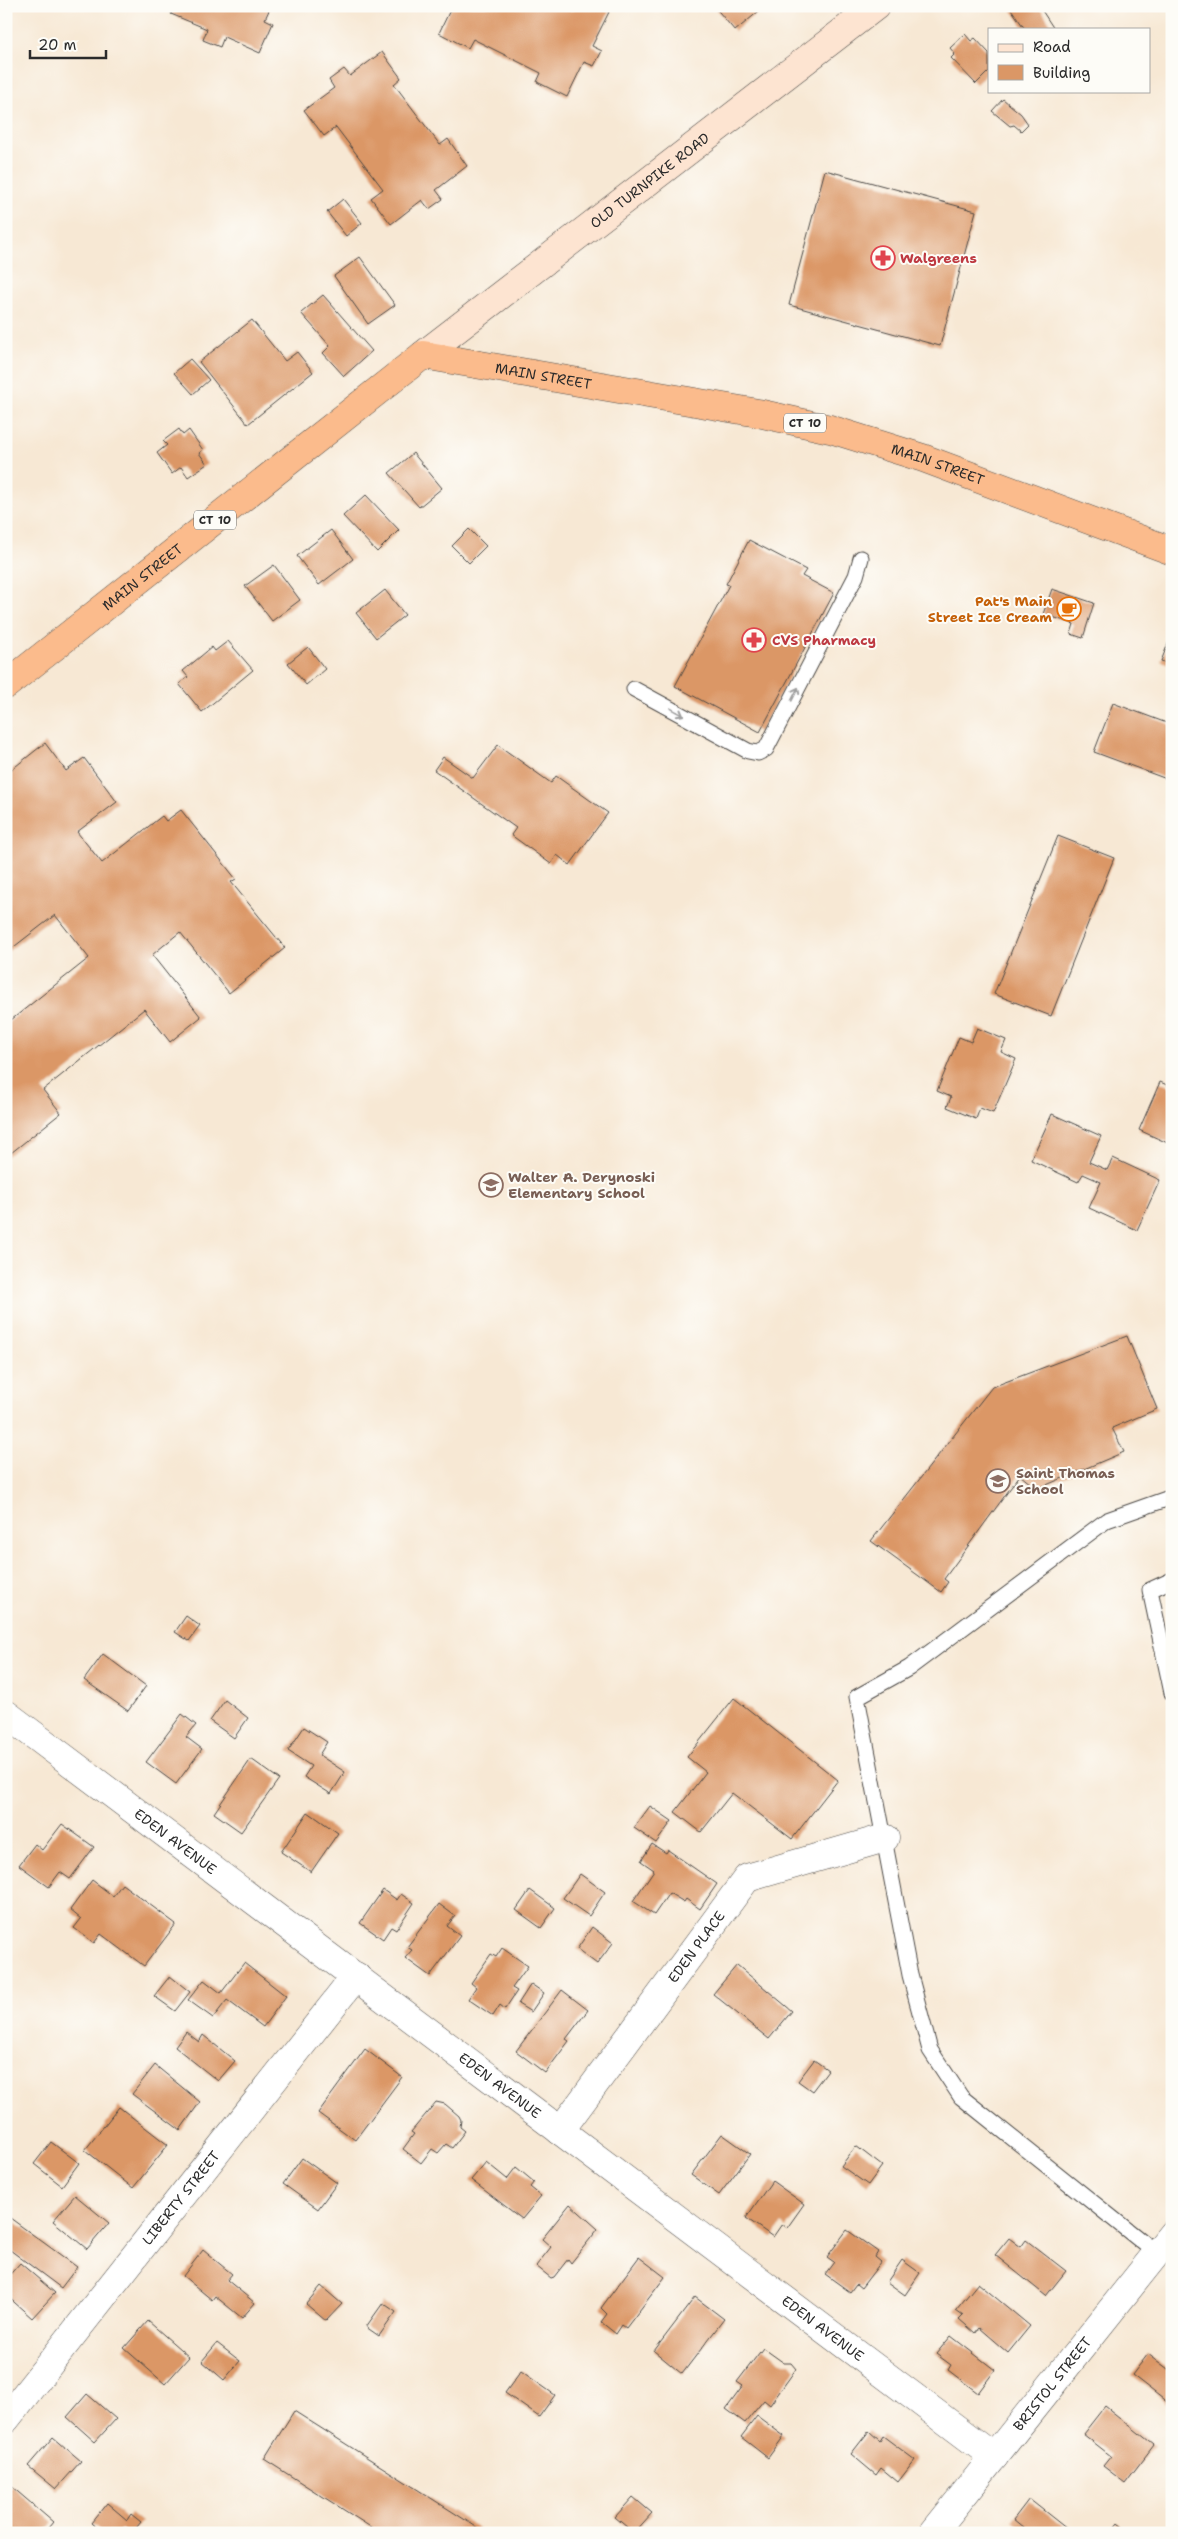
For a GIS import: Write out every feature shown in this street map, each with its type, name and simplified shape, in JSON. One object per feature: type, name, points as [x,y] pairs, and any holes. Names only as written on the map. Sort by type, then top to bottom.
[{"type":"highway","name":"MAIN STREET","points":[[6,685],[423,355],[758,413],[830,429],[923,458],[1172,551]]},
{"type":"main road","name":"OLD TURNPIKE ROAD","points":[[423,355],[876,6]]},
{"type":"street","name":"EDEN AVENUE","points":[[6,1714],[994,2457]]},
{"type":"street","name":"EDEN PLACE","points":[[560,2131],[747,1878],[885,1838]]},
{"type":"street","name":"LIBERTY STREET","points":[[6,2420],[356,1976]]},
{"type":"street","name":"BRISTOL STREET","points":[[933,2533],[1164,2243]]},
{"type":"lane","points":[[634,689],[748,751],[758,753],[766,749],[856,576],[861,558]]},
{"type":"lane","points":[[1164,2243],[961,2097],[930,2050],[910,1976],[857,1697],[909,1668],[1107,1520],[1172,1497]]},
{"type":"lane","points":[[1172,1580],[1150,1590],[1172,1693]]},
{"type":"building","points":[[175,6],[271,6],[265,19],[273,23],[260,53],[224,37],[220,47],[203,40],[207,29],[171,14]]},
{"type":"building","points":[[452,6],[563,6],[573,11],[575,6],[598,6],[609,12],[592,46],[602,51],[594,66],[584,62],[567,97],[537,82],[541,73],[473,39],[468,48],[439,33]]},
{"type":"building","points":[[714,6],[765,6],[735,31]]},
{"type":"building","points":[[1009,6],[1039,6],[1053,28],[1024,28]]},
{"type":"building","points":[[965,34],[971,41],[975,38],[988,52],[988,72],[976,84],[951,58],[955,54],[950,48]]},
{"type":"building","points":[[382,52],[401,78],[394,84],[440,145],[448,139],[467,166],[436,190],[443,199],[429,209],[422,200],[391,224],[371,198],[383,189],[336,127],[324,136],[304,110],[334,88],[329,80],[344,69],[350,76]]},
{"type":"building","points":[[1003,99],[1021,114],[1028,124],[1021,131],[1014,125],[1010,126],[992,111]]},
{"type":"building","name":"Walgreens","points":[[825,170],[976,211],[940,346],[789,305]]},
{"type":"building","points":[[343,199],[362,223],[346,236],[327,212]]},
{"type":"building","points":[[360,257],[395,305],[368,324],[334,276]]},
{"type":"building","points":[[323,295],[372,351],[344,376],[323,353],[330,346],[301,313]]},
{"type":"building","points":[[252,320],[285,361],[297,352],[313,372],[248,424],[199,362]]},
{"type":"building","points":[[190,359],[209,380],[193,394],[174,373]]},
{"type":"building","points":[[179,429],[183,435],[189,430],[203,450],[199,453],[207,464],[188,477],[181,467],[172,474],[157,453],[167,445],[163,441]]},
{"type":"building","points":[[413,453],[442,488],[419,507],[389,473]]},
{"type":"building","points":[[366,495],[399,530],[377,552],[343,516]]},
{"type":"building","points":[[469,529],[486,546],[469,563],[452,546]]},
{"type":"building","points":[[331,530],[353,559],[319,585],[297,556]]},
{"type":"building","name":"CVS Pharmacy","points":[[749,540],[806,570],[802,576],[834,593],[760,732],[675,686],[729,585],[726,584]]},
{"type":"building","points":[[274,565],[300,600],[272,621],[245,586]]},
{"type":"building","name":"Pat's Main Street Ice Cream","points":[[1052,589],[1094,603],[1083,638],[1071,634],[1074,624],[1043,614]]},
{"type":"building","points":[[385,590],[405,615],[376,638],[356,613]]},
{"type":"building","points":[[1172,634],[1172,665],[1161,661]]},
{"type":"building","points":[[228,641],[253,670],[202,712],[179,684],[188,677],[183,671],[212,647],[215,651]]},
{"type":"building","points":[[308,647],[325,669],[306,685],[288,663]]},
{"type":"building","points":[[1113,703],[1172,725],[1172,781],[1094,752]]},
{"type":"building","points":[[45,743],[66,771],[84,758],[117,802],[77,832],[102,863],[162,816],[166,821],[181,810],[236,879],[231,882],[285,948],[229,993],[180,932],[152,955],[201,1017],[170,1042],[144,1009],[43,1090],[61,1113],[6,1157],[6,1024],[89,958],[55,915],[6,953],[6,774]]},
{"type":"building","points":[[498,745],[551,783],[556,776],[608,813],[570,865],[557,855],[551,864],[511,835],[516,828],[434,770],[443,757],[473,778]]},
{"type":"building","points":[[1058,836],[1114,858],[1051,1016],[994,994]]},
{"type":"building","points":[[977,1028],[1006,1040],[1001,1052],[1016,1059],[993,1113],[980,1108],[976,1119],[947,1107],[951,1097],[937,1091],[959,1037],[971,1042]]},
{"type":"building","points":[[1160,1082],[1172,1087],[1172,1145],[1139,1130]]},
{"type":"building","points":[[1052,1114],[1101,1136],[1089,1162],[1107,1170],[1113,1158],[1160,1180],[1137,1230],[1089,1208],[1101,1182],[1083,1174],[1078,1182],[1031,1160]]},
{"type":"building","points":[[1127,1336],[1157,1409],[1112,1428],[1124,1452],[1037,1489],[1020,1475],[944,1579],[948,1582],[941,1592],[871,1541],[992,1387]]},
{"type":"building","points":[[186,1616],[200,1626],[189,1641],[175,1632]]},
{"type":"building","points":[[103,1654],[146,1686],[128,1711],[84,1680]]},
{"type":"building","points":[[734,1698],[838,1780],[792,1839],[732,1793],[701,1832],[675,1812],[706,1772],[687,1757]]},
{"type":"building","points":[[225,1700],[248,1718],[234,1738],[210,1721]]},
{"type":"building","points":[[182,1714],[196,1725],[186,1737],[202,1749],[176,1784],[146,1762]]},
{"type":"building","points":[[304,1727],[327,1742],[319,1755],[345,1772],[331,1794],[304,1777],[311,1766],[288,1751]]},
{"type":"building","points":[[251,1759],[279,1779],[241,1832],[214,1813]]},
{"type":"building","points":[[650,1806],[672,1821],[656,1843],[634,1828]]},
{"type":"building","points":[[308,1812],[338,1833],[311,1872],[281,1852]]},
{"type":"building","points":[[62,1824],[94,1847],[70,1879],[60,1872],[49,1887],[19,1865],[35,1844],[42,1850]]},
{"type":"building","points":[[652,1844],[666,1853],[668,1850],[717,1884],[700,1909],[686,1899],[684,1902],[669,1893],[654,1915],[633,1901],[654,1870],[641,1861]]},
{"type":"building","points":[[580,1874],[605,1892],[589,1916],[563,1898]]},
{"type":"building","points":[[92,1880],[113,1896],[122,1884],[176,1924],[144,1966],[101,1934],[94,1943],[74,1928],[81,1919],[70,1910]]},
{"type":"building","points":[[383,1890],[397,1900],[401,1894],[414,1903],[396,1930],[391,1927],[383,1939],[360,1923]]},
{"type":"building","points":[[530,1890],[555,1908],[541,1928],[516,1910]]},
{"type":"building","points":[[439,1904],[455,1916],[447,1926],[460,1936],[430,1976],[405,1958],[412,1950],[407,1947]]},
{"type":"building","points":[[592,1927],[613,1943],[597,1964],[577,1949]]},
{"type":"building","points":[[502,1948],[528,1966],[512,1988],[517,1991],[505,2009],[500,2005],[493,2016],[468,1999],[476,1987],[471,1983],[491,1954],[496,1957]]},
{"type":"building","points":[[244,1963],[286,1996],[263,2027],[227,2000],[213,2018],[188,2000],[204,1980],[221,1993]]},
{"type":"building","points":[[737,1965],[792,2011],[769,2039],[713,1994]]},
{"type":"building","points":[[170,1976],[190,1992],[175,2011],[154,1996]]},
{"type":"building","points":[[531,1984],[544,1993],[531,2012],[518,2004]]},
{"type":"building","points":[[562,1990],[588,2010],[566,2039],[569,2041],[545,2073],[516,2051]]},
{"type":"building","points":[[186,2032],[199,2042],[203,2035],[235,2061],[218,2081],[175,2047]]},
{"type":"building","points":[[365,2049],[402,2077],[355,2140],[318,2113]]},
{"type":"building","points":[[814,2060],[828,2070],[812,2091],[798,2081]]},
{"type":"building","points":[[155,2065],[200,2102],[180,2130],[132,2094]]},
{"type":"building","points":[[436,2102],[445,2104],[459,2116],[461,2120],[460,2127],[465,2131],[452,2148],[446,2144],[438,2153],[432,2149],[421,2163],[403,2149],[414,2134],[411,2132]]},
{"type":"building","points":[[119,2107],[168,2145],[133,2188],[85,2150]]},
{"type":"building","points":[[722,2134],[750,2154],[719,2195],[691,2175]]},
{"type":"building","points":[[51,2142],[79,2163],[62,2186],[34,2164]]},
{"type":"building","points":[[856,2146],[882,2166],[868,2185],[841,2166]]},
{"type":"building","points":[[302,2158],[337,2183],[318,2209],[283,2184]]},
{"type":"building","points":[[486,2162],[507,2179],[516,2167],[534,2182],[530,2187],[541,2196],[522,2219],[471,2180]]},
{"type":"building","points":[[772,2181],[804,2204],[787,2228],[782,2224],[773,2237],[746,2218]]},
{"type":"building","points":[[75,2195],[109,2223],[87,2249],[53,2221]]},
{"type":"building","points":[[570,2204],[598,2229],[571,2263],[568,2259],[554,2277],[551,2278],[536,2266],[551,2247],[542,2239]]},
{"type":"building","points":[[6,2215],[77,2267],[61,2288],[6,2247]]},
{"type":"building","points":[[847,2230],[878,2252],[875,2257],[881,2262],[861,2288],[856,2284],[850,2292],[825,2274],[834,2262],[827,2257]]},
{"type":"building","points":[[1009,2238],[1021,2247],[1026,2240],[1066,2271],[1046,2296],[995,2255]]},
{"type":"building","points":[[203,2250],[232,2274],[227,2280],[255,2303],[242,2318],[215,2296],[212,2300],[183,2276]]},
{"type":"building","points":[[639,2257],[665,2277],[626,2328],[622,2325],[616,2334],[601,2322],[607,2314],[601,2308]]},
{"type":"building","points":[[902,2260],[920,2273],[905,2295],[887,2282]]},
{"type":"building","points":[[20,2263],[55,2293],[32,2318],[6,2295],[6,2279]]},
{"type":"building","points":[[978,2283],[1030,2326],[1008,2353],[979,2328],[975,2333],[959,2319],[963,2315],[956,2310]]},
{"type":"building","points":[[321,2286],[342,2304],[326,2321],[306,2304]]},
{"type":"building","points":[[695,2297],[724,2319],[682,2374],[654,2351]]},
{"type":"building","points":[[383,2303],[396,2312],[379,2336],[366,2327]]},
{"type":"building","points":[[148,2321],[189,2357],[165,2384],[124,2348]]},
{"type":"building","points":[[951,2336],[995,2370],[978,2393],[948,2370],[951,2365],[936,2354]]},
{"type":"building","points":[[217,2343],[240,2361],[224,2380],[202,2361]]},
{"type":"building","points":[[763,2348],[784,2363],[791,2363],[796,2369],[770,2405],[764,2400],[745,2423],[726,2409],[743,2386],[737,2382]]},
{"type":"building","points":[[1148,2354],[1172,2372],[1172,2406],[1132,2375]]},
{"type":"building","points":[[521,2371],[555,2395],[539,2417],[505,2393]]},
{"type":"building","points":[[87,2394],[116,2419],[95,2442],[67,2417]]},
{"type":"building","points":[[1105,2406],[1154,2445],[1125,2483],[1103,2466],[1111,2456],[1083,2434]]},
{"type":"building","points":[[294,2411],[478,2528],[475,2533],[380,2533],[264,2459]]},
{"type":"building","points":[[757,2416],[784,2436],[768,2458],[741,2437]]},
{"type":"building","points":[[869,2431],[880,2441],[883,2436],[915,2460],[898,2482],[881,2468],[876,2475],[851,2454]]},
{"type":"building","points":[[53,2437],[81,2461],[56,2489],[28,2466]]},
{"type":"building","points":[[11,2486],[53,2522],[44,2533],[6,2533],[6,2491]]},
{"type":"building","points":[[633,2497],[652,2513],[634,2533],[615,2517]]},
{"type":"building","points":[[1029,2499],[1072,2533],[1029,2533],[1013,2520]]},
{"type":"building","points":[[107,2503],[127,2520],[131,2514],[141,2522],[132,2533],[126,2533],[121,2529],[118,2533],[103,2533],[91,2523]]},
{"type":"building","points":[[1118,2523],[1130,2533],[1110,2533]]},
{"type":"place","name":"Walgreens","points":[[883,258]]},
{"type":"place","name":"Pat's Main Street Ice Cream","points":[[1069,609]]},
{"type":"place","name":"CVS Pharmacy","points":[[754,640]]},
{"type":"place","name":"Walter A. Derynoski Elementary School","points":[[491,1185]]},
{"type":"place","name":"Saint Thomas School","points":[[998,1481]]}]
